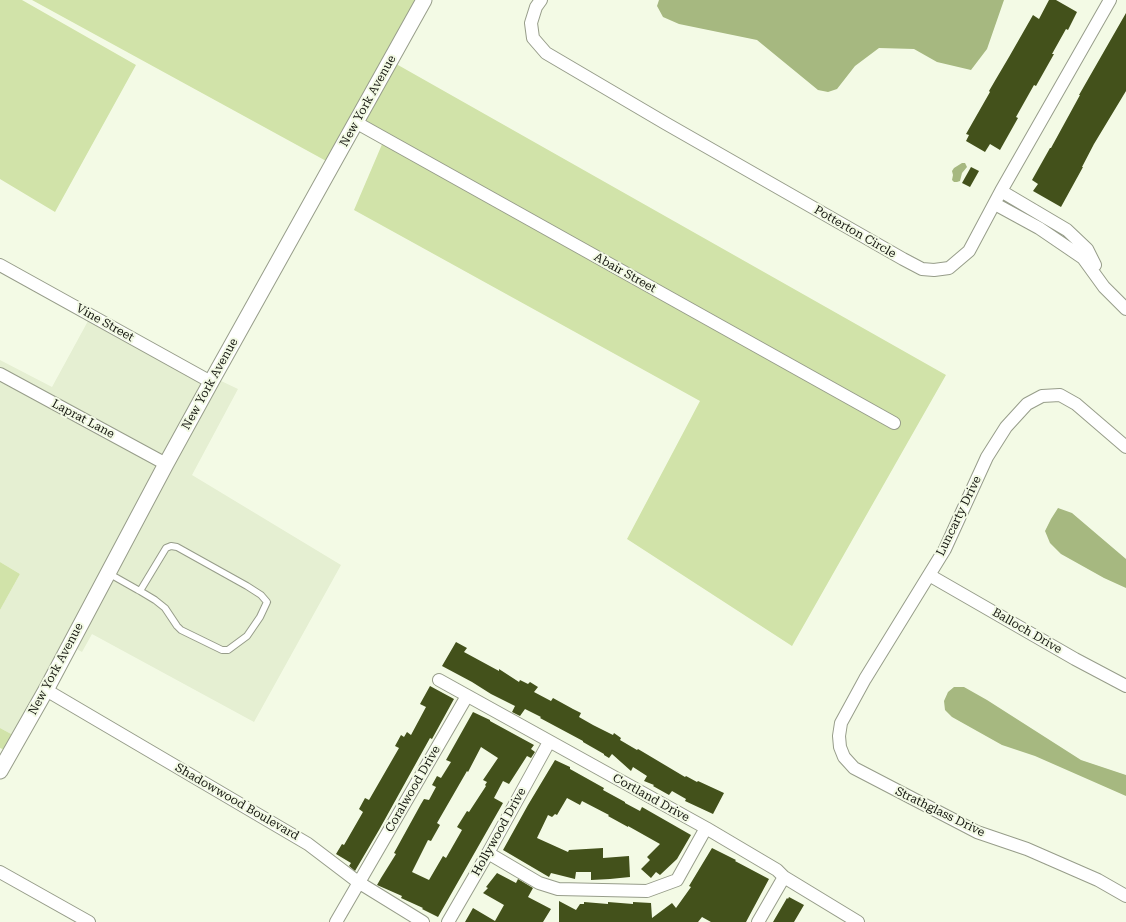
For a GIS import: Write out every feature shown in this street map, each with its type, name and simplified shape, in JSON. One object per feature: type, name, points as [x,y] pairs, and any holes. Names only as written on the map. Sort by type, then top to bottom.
[{"type":"street","name":"New York Avenue","points":[[0,771],[46,690],[211,382],[357,123],[424,0]]},
{"type":"street","name":"Potterton Circle","points":[[541,0],[536,7],[531,23],[533,38],[546,53],[665,123],[922,269],[934,270],[949,268],[969,252],[1110,0]]},
{"type":"street","name":"Abair Street","points":[[357,123],[894,424]]},
{"type":"street","points":[[1002,192],[1067,230],[1087,249],[1104,287]]},
{"type":"street","points":[[995,204],[1038,228],[1083,258],[1104,287],[1126,309]]},
{"type":"street","points":[[1038,228],[1045,216]]},
{"type":"street","name":"Vine Street","points":[[0,265],[211,382]]},
{"type":"street","name":"Laprat Lane","points":[[0,374],[166,464]]},
{"type":"street","name":"Luncarty Drive","points":[[838,736],[841,722],[865,679],[945,549],[987,457],[1006,427],[1027,404],[1042,396],[1060,395],[1076,404],[1126,447]]},
{"type":"street","name":"Balloch Drive","points":[[929,575],[1075,659],[1126,686]]},
{"type":"street","name":"Cortland Drive","points":[[439,680],[706,828],[777,870],[784,877],[858,922]]},
{"type":"street","name":"Shadowwood Boulevard","points":[[46,690],[308,844],[358,882],[422,922]]},
{"type":"street","name":"Coralwood Drive","points":[[336,922],[467,696]]},
{"type":"street","name":"Strathglass Drive","points":[[838,736],[844,757],[854,768],[977,832],[1034,852],[1098,880],[1126,896]]},
{"type":"street","name":"Hollywood Drive","points":[[448,922],[550,742]]},
{"type":"street","points":[[488,852],[540,883],[558,889],[647,891],[677,880],[706,828]]},
{"type":"street","points":[[0,872],[89,922]]},
{"type":"street","points":[[758,922],[784,877]]},
{"type":"lane","points":[[108,573],[140,591],[165,608],[181,630],[222,650],[228,650],[247,636],[260,617],[267,602],[261,594],[177,547],[171,546],[166,548],[140,591]]},
{"type":"shaded area","points":[[0,0],[22,0],[136,65],[55,212],[0,179]]},
{"type":"shaded area","points":[[32,0],[417,0],[328,162]]},
{"type":"shaded area","points":[[659,0],[1004,0],[987,49],[971,70],[937,62],[914,49],[879,48],[855,66],[837,89],[828,92],[818,90],[757,40],[679,24],[663,17],[657,6]]},
{"type":"shaded area","points":[[397,63],[398,65],[946,375],[792,646],[627,539],[700,401],[354,210],[383,142],[360,130]]},
{"type":"shaded area","points":[[962,163],[965,163],[967,167],[962,173],[960,181],[954,182],[952,180],[952,171]]},
{"type":"shaded area","points":[[88,321],[208,375],[13,735],[0,728],[0,610],[20,574],[0,562],[0,360],[52,387]]},
{"type":"shaded area","points":[[219,380],[238,389],[192,475],[341,565],[254,722],[92,634],[82,652],[75,648]]},
{"type":"shaded area","points":[[1058,508],[1072,513],[1126,559],[1126,588],[1104,578],[1061,554],[1050,543],[1045,531]]},
{"type":"shaded area","points":[[0,562],[20,574],[0,610]]},
{"type":"shaded area","points":[[954,687],[964,687],[987,700],[1081,760],[1126,775],[1126,796],[1035,756],[1002,745],[952,717],[945,710],[944,701],[948,692]]},
{"type":"shaded area","points":[[0,728],[13,735],[5,750],[0,748]]},
{"type":"building","points":[[1049,0],[1056,0],[1077,12],[1068,30],[1066,29],[1052,54],[1054,54],[1036,86],[1034,85],[1016,117],[1018,118],[1000,150],[990,144],[985,152],[966,141],[969,135],[966,134],[1033,15],[1039,19]]},
{"type":"building","points":[[1126,13],[1126,91],[1094,144],[1061,207],[1033,191],[1038,184],[1032,180]]},
{"type":"building","points":[[971,167],[979,171],[970,187],[962,183]]},
{"type":"building","points":[[456,642],[467,648],[464,652],[499,671],[499,669],[519,682],[520,680],[528,684],[530,682],[538,687],[534,692],[551,701],[553,698],[581,713],[579,717],[613,735],[614,733],[621,738],[620,740],[685,777],[686,776],[724,793],[713,814],[685,801],[686,799],[672,791],[669,795],[653,786],[654,785],[644,781],[647,776],[633,767],[631,771],[612,754],[609,758],[583,741],[540,718],[541,717],[525,709],[520,716],[512,712],[515,706],[442,666]]},
{"type":"building","points":[[430,686],[454,699],[432,739],[430,738],[355,871],[349,866],[351,863],[336,854],[342,844],[344,845],[363,812],[359,809],[365,798],[369,800],[399,748],[395,746],[401,735],[404,737],[407,732],[411,735],[426,707],[420,704]]},
{"type":"building","points":[[473,712],[534,745],[531,749],[535,752],[531,758],[527,756],[509,784],[503,781],[494,798],[503,803],[438,917],[401,898],[402,896],[377,885],[396,854],[394,853],[424,799],[429,800],[436,787],[432,785],[437,776],[441,778],[451,762],[446,760]],"holes":[[[481,747],[498,758],[483,780],[487,782],[485,785],[486,786],[457,827],[462,830],[446,858],[443,856],[429,880],[412,872],[428,840],[431,841],[440,825],[437,823],[467,771],[468,772]]]},
{"type":"building","points":[[555,760],[570,767],[570,769],[604,788],[603,790],[625,803],[640,811],[642,807],[691,835],[677,859],[660,875],[656,872],[651,878],[641,869],[650,860],[647,857],[660,844],[582,801],[580,805],[567,798],[557,815],[555,814],[552,817],[548,815],[537,838],[568,852],[569,850],[603,848],[603,858],[629,856],[630,877],[591,880],[591,872],[576,872],[575,879],[551,873],[549,877],[503,850]]},
{"type":"building","points":[[712,848],[769,879],[746,922],[711,922],[702,917],[698,922],[559,922],[559,901],[576,910],[580,904],[584,904],[584,902],[608,904],[608,902],[633,904],[633,902],[651,903],[652,918],[672,903],[676,908],[691,887],[689,886]]},
{"type":"building","points":[[497,873],[516,883],[518,879],[533,888],[528,897],[551,909],[543,922],[465,922],[473,908],[495,921],[504,905],[483,893],[488,888],[486,887]]},
{"type":"building","points":[[789,897],[804,905],[794,922],[773,922],[787,898],[788,899]]}]
